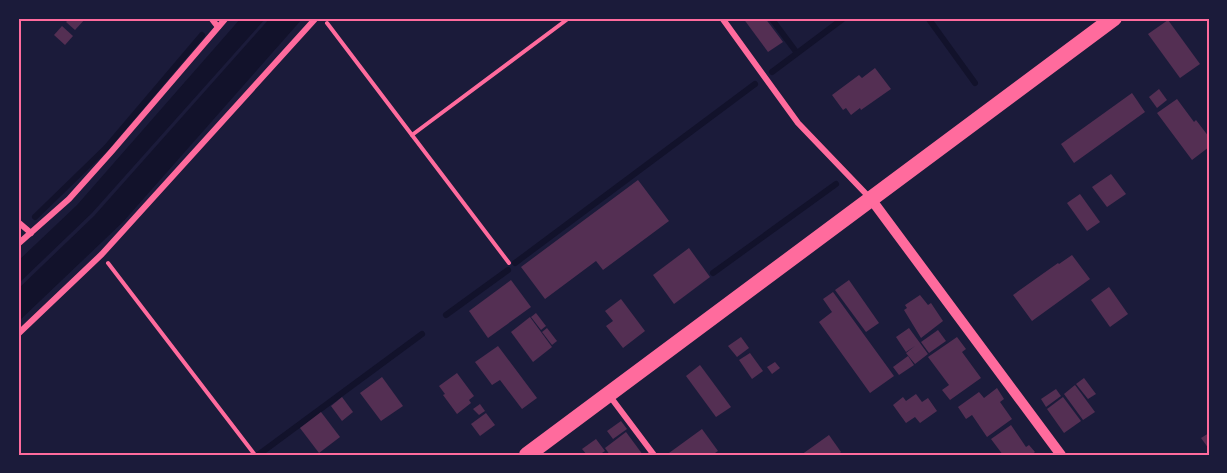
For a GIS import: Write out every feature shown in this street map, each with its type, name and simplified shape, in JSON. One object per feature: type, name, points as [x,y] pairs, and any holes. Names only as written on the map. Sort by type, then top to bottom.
[{"type":"highway","points":[[526,455],[1114,18]]},
{"type":"street","points":[[211,18],[218,27]]},
{"type":"street","points":[[18,244],[69,199],[226,18]]},
{"type":"street","points":[[18,333],[102,254],[316,18]]},
{"type":"street","points":[[722,18],[798,123],[871,199],[1062,455]]},
{"type":"street","points":[[18,222],[31,233]]},
{"type":"street","points":[[609,394],[654,455]]},
{"type":"path","points":[[323,18],[509,263]]},
{"type":"path","points":[[412,135],[569,18]]},
{"type":"path","points":[[102,254],[255,455]]},
{"type":"shaded area","points":[[241,18],[266,18],[92,213],[18,284],[18,261],[77,205]]},
{"type":"shaded area","points":[[270,18],[303,18],[123,222],[18,322],[18,289],[94,216]]},
{"type":"building","points":[[70,18],[86,18],[75,30],[66,22]]},
{"type":"building","points":[[743,18],[765,18],[783,42],[768,52]]},
{"type":"building","points":[[1168,20],[1200,64],[1180,78],[1148,34]]},
{"type":"building","points":[[62,26],[73,36],[65,45],[54,35]]},
{"type":"building","points":[[875,68],[891,89],[851,115],[846,108],[843,110],[832,95],[859,75],[862,78]]},
{"type":"building","points":[[1159,89],[1167,100],[1157,108],[1149,97]]},
{"type":"building","points":[[1132,93],[1145,112],[1074,163],[1061,144]]},
{"type":"building","points":[[1177,99],[1194,122],[1196,120],[1209,137],[1209,147],[1192,160],[1157,113]]},
{"type":"building","points":[[1111,174],[1126,194],[1107,207],[1092,187]]},
{"type":"building","points":[[638,180],[669,221],[603,270],[596,261],[545,299],[521,267]]},
{"type":"building","points":[[1080,194],[1100,222],[1087,231],[1067,203]]},
{"type":"building","points":[[689,248],[710,277],[674,304],[653,275]]},
{"type":"building","points":[[1072,255],[1090,279],[1032,321],[1013,295]]},
{"type":"building","points":[[511,280],[531,307],[488,338],[469,311]]},
{"type":"building","points":[[849,280],[879,323],[866,332],[835,290]]},
{"type":"building","points":[[1109,287],[1128,314],[1110,327],[1091,300]]},
{"type":"building","points":[[833,292],[894,376],[870,393],[819,322],[832,312],[823,299]]},
{"type":"building","points":[[920,295],[928,305],[931,303],[943,321],[921,338],[904,310],[907,308],[905,305]]},
{"type":"building","points":[[621,299],[645,331],[623,348],[606,326],[613,321],[605,311]]},
{"type":"building","points":[[536,313],[546,326],[541,330],[531,317]]},
{"type":"building","points":[[530,317],[552,347],[533,362],[511,332]]},
{"type":"building","points":[[547,328],[557,341],[552,345],[542,332]]},
{"type":"building","points":[[909,328],[928,354],[915,364],[906,353],[915,346],[906,352],[896,337]]},
{"type":"building","points":[[938,330],[946,341],[929,353],[921,342]]},
{"type":"building","points":[[741,337],[749,348],[737,357],[728,346]]},
{"type":"building","points":[[957,337],[966,349],[962,352],[981,378],[950,400],[942,390],[949,385],[928,357]]},
{"type":"building","points":[[498,346],[537,398],[522,409],[500,380],[492,385],[475,362]]},
{"type":"building","points":[[750,353],[763,371],[752,379],[739,360]]},
{"type":"building","points":[[908,356],[914,365],[899,375],[893,367]]},
{"type":"building","points":[[775,362],[780,368],[772,374],[767,367]]},
{"type":"building","points":[[700,365],[731,407],[716,417],[686,376]]},
{"type":"building","points":[[457,373],[474,396],[469,400],[471,403],[457,414],[439,386]]},
{"type":"building","points":[[382,377],[403,406],[381,421],[360,393]]},
{"type":"building","points":[[1084,378],[1096,394],[1088,399],[1076,384]]},
{"type":"building","points":[[1075,385],[1095,412],[1083,420],[1064,394]]},
{"type":"building","points":[[997,388],[1004,399],[1000,402],[1012,419],[987,437],[972,415],[966,419],[958,407],[979,392],[984,398]]},
{"type":"building","points":[[1056,389],[1061,396],[1046,407],[1041,399]]},
{"type":"building","points":[[916,394],[922,402],[928,398],[937,411],[920,423],[915,417],[906,423],[893,405],[903,397],[906,401]]},
{"type":"building","points":[[342,397],[353,412],[342,421],[331,406]]},
{"type":"building","points":[[1063,397],[1081,421],[1064,433],[1047,409]]},
{"type":"building","points":[[480,404],[485,411],[479,415],[473,409]]},
{"type":"building","points":[[321,412],[340,437],[319,453],[300,428]]},
{"type":"building","points":[[486,413],[495,425],[480,436],[471,424]]},
{"type":"building","points":[[621,421],[627,429],[613,439],[607,431]]},
{"type":"building","points":[[1011,425],[1026,447],[1029,445],[1035,452],[1031,455],[1003,455],[991,439]]},
{"type":"building","points":[[702,429],[718,451],[712,455],[671,455],[669,453]]},
{"type":"building","points":[[626,432],[643,455],[610,455],[605,448]]},
{"type":"building","points":[[1209,433],[1209,449],[1201,438]]},
{"type":"building","points":[[829,435],[841,452],[838,455],[801,455]]},
{"type":"building","points":[[596,439],[605,451],[599,455],[587,455],[582,449]]},
{"type":"waterway","points":[[771,18],[797,53]]},
{"type":"waterway","points":[[772,72],[844,18]]},
{"type":"waterway","points":[[928,18],[975,83]]},
{"type":"waterway","points":[[35,217],[106,148],[202,35]]},
{"type":"waterway","points":[[515,263],[755,84]]},
{"type":"waterway","points":[[713,273],[836,184]]},
{"type":"waterway","points":[[446,315],[508,270]]},
{"type":"waterway","points":[[258,455],[422,334]]}]
